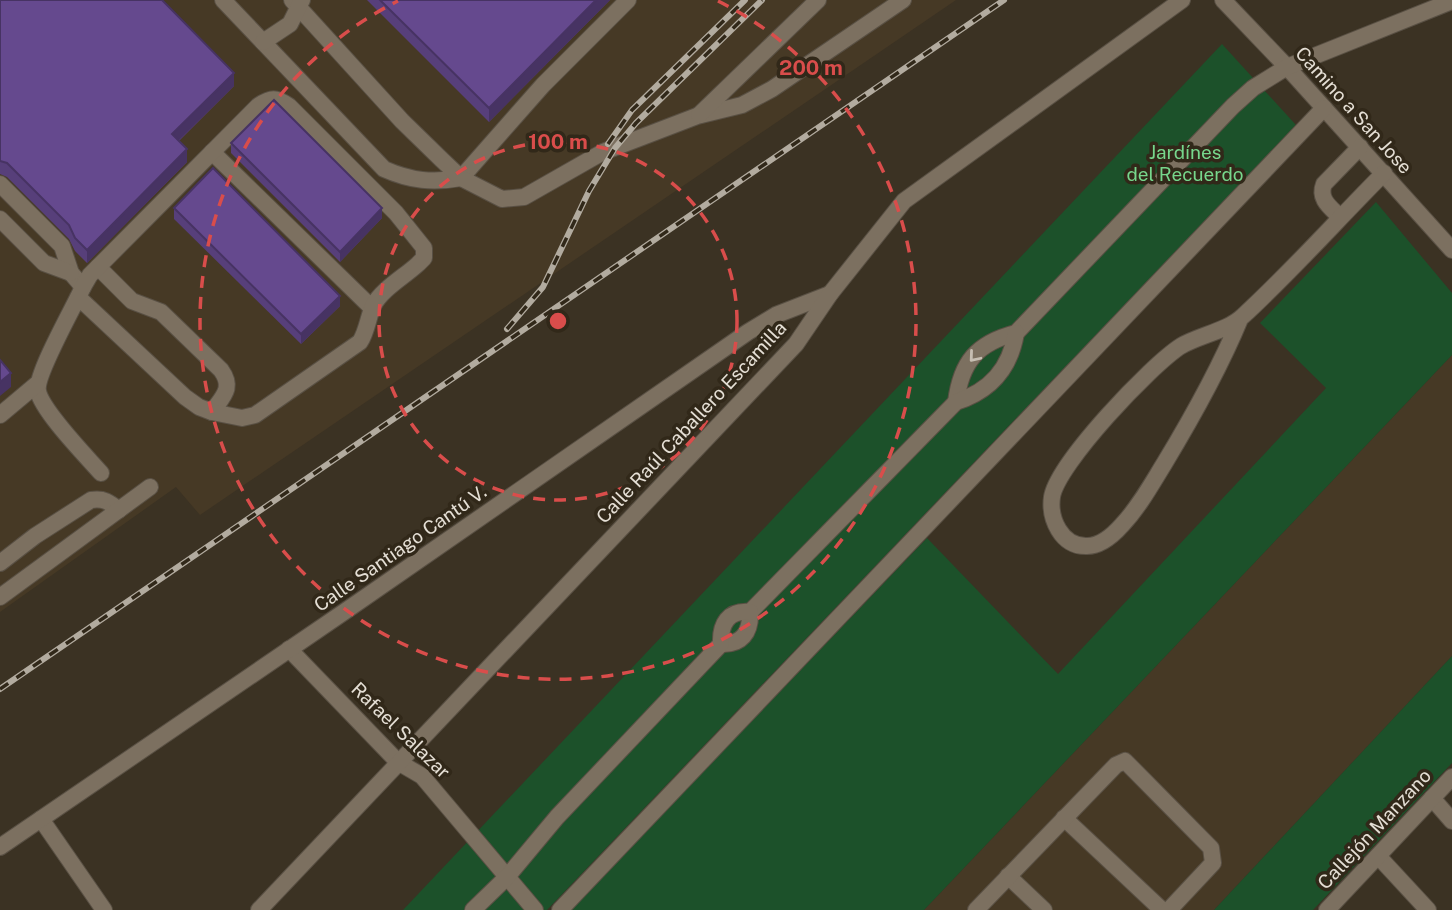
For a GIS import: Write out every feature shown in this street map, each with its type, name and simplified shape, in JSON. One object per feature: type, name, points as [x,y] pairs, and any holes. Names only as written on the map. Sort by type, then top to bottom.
[{"type":"street","points":[[223,0],[384,169],[397,175],[436,182],[461,178],[543,85],[628,0]]},
{"type":"street","points":[[697,116],[818,0]]},
{"type":"street","name":"Calle Raúl Caballero Escamilla","points":[[259,910],[796,344],[830,295],[904,201],[1182,0]]},
{"type":"street","name":"Camino a San Jose","points":[[1223,0],[1452,250]]},
{"type":"street","points":[[956,402],[960,378],[984,345],[1016,333],[1233,106],[1264,81],[1287,67],[1452,1]]},
{"type":"street","points":[[263,42],[290,24],[297,2]]},
{"type":"street","points":[[297,2],[402,121],[461,178],[502,199],[524,197],[603,152],[697,116],[742,105],[772,89],[896,2]]},
{"type":"street","points":[[0,184],[62,246],[81,292],[185,397],[212,412],[242,418],[256,415],[360,342],[366,333],[372,308],[386,290],[424,258],[424,248],[396,213],[289,106],[278,98],[270,99],[258,106],[98,267],[81,292],[37,384],[0,415]]},
{"type":"street","points":[[560,910],[1324,108]]},
{"type":"street","points":[[1340,218],[1323,200],[1321,191],[1324,184],[1360,147]]},
{"type":"street","points":[[212,152],[372,308]]},
{"type":"street","points":[[1240,319],[1223,362],[1203,400],[1129,516],[1104,541],[1087,547],[1074,543],[1058,530],[1051,510],[1054,489],[1080,447],[1151,373],[1180,347],[1240,319],[1384,173]]},
{"type":"street","points":[[0,219],[44,263],[71,273]]},
{"type":"street","points":[[98,267],[132,301],[162,312],[221,370],[228,379],[228,388],[212,412]]},
{"type":"street","name":"Calle Santiago Cantú V.","points":[[0,847],[748,332],[776,315],[830,295]]},
{"type":"street","points":[[721,644],[731,644],[746,635],[750,612],[956,402],[981,390],[1006,366],[1013,351],[1016,333]]},
{"type":"street","points":[[37,384],[38,394],[46,408],[101,473]]},
{"type":"street","points":[[0,597],[150,487]]},
{"type":"street","points":[[0,563],[35,536],[91,500],[100,498],[119,510]]},
{"type":"street","points":[[473,910],[507,877],[557,817],[721,644],[721,627],[726,618],[741,611],[750,612]]},
{"type":"street","name":"Rafael Salazar","points":[[289,649],[398,762],[422,776],[535,910]]},
{"type":"street","points":[[976,910],[1116,765],[1125,761],[1211,848],[1213,863],[1169,910]]},
{"type":"street","name":"Callejón Manzano","points":[[1327,910],[1452,777]]},
{"type":"street","points":[[1432,798],[1452,821]]},
{"type":"street","points":[[1064,818],[1162,910]]},
{"type":"street","points":[[41,819],[104,910]]},
{"type":"street","points":[[1378,856],[1428,910]]},
{"type":"street","points":[[1008,876],[1044,910]]},
{"type":"shaded area","points":[[0,0],[956,0],[200,515],[176,487],[0,612]]},
{"type":"shaded area","points":[[1452,355],[1452,656],[1214,910],[924,910]]},
{"type":"green space","name":"Jardínes del Recuerdo","points":[[1222,44],[1296,125],[547,910],[403,910]]},
{"type":"green space","points":[[1376,202],[1452,293],[1452,355],[924,910],[571,910],[927,538],[1058,674],[1326,388],[1260,323]]},
{"type":"green space","points":[[1452,656],[1452,763],[1313,910],[1214,910]]},
{"type":"building","points":[[0,0],[162,0],[234,73],[172,134],[187,149],[87,250],[75,238],[69,225],[7,163],[0,161]]},
{"type":"building","points":[[380,0],[596,0],[489,108]]},
{"type":"building","points":[[274,100],[382,208],[340,252],[231,143]]},
{"type":"building","points":[[213,168],[340,296],[301,334],[174,208]]},
{"type":"building","points":[[0,360],[11,373],[0,382]]},
{"type":"railway","points":[[608,144],[632,110],[745,0]]},
{"type":"railway","points":[[507,329],[543,287],[589,191],[615,148],[636,123],[762,0]]},
{"type":"railway","points":[[0,689],[1004,0]]}]
